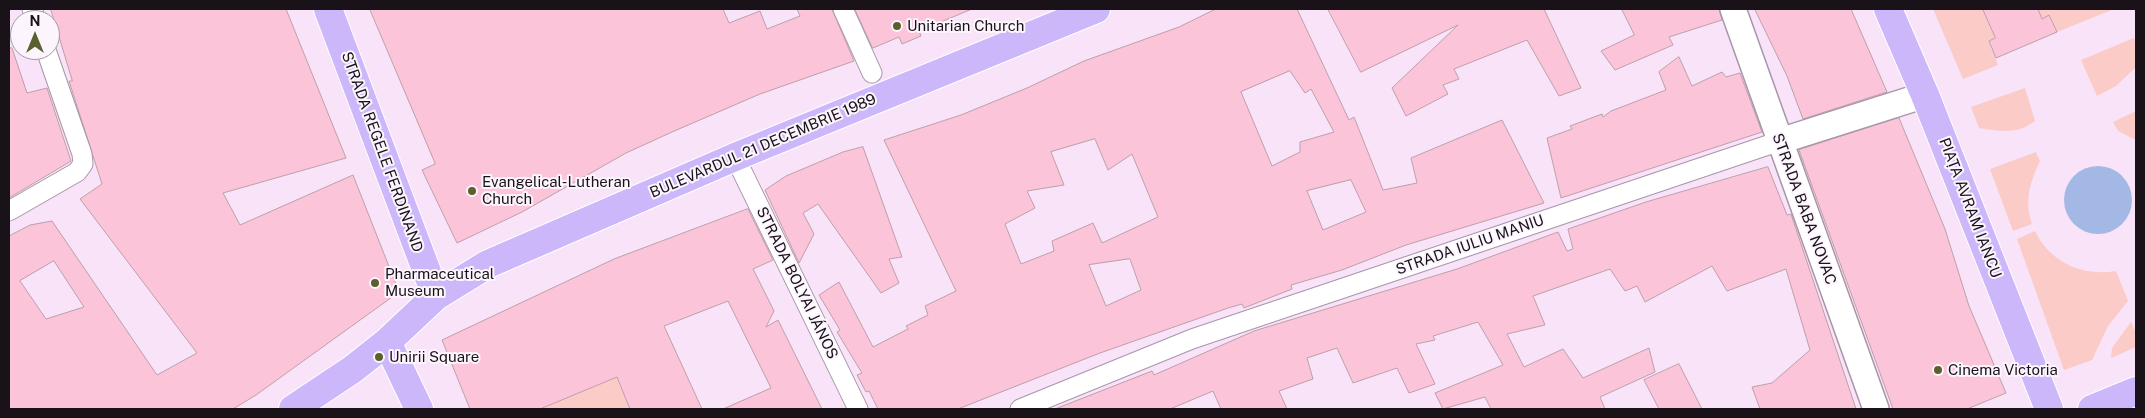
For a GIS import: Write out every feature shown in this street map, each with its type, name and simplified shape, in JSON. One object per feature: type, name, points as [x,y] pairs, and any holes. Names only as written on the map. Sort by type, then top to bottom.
[{"type":"main road","name":"STRADA REGELE FERDINAND","points":[[328,9],[436,296]]},
{"type":"main road","name":"BULEVARDUL 21 DECEMBRIE 1989","points":[[293,409],[353,369],[387,342],[436,296],[488,264],[735,157],[1096,9]]},
{"type":"main road","name":"PIAȚA AVRAM IANCU","points":[[1888,9],[1925,95],[2048,409]]},
{"type":"main road","points":[[387,342],[418,409]]},
{"type":"main road","points":[[2092,409],[2136,391]]},
{"type":"street","points":[[843,9],[872,73]]},
{"type":"street","name":"STRADA BABA NOVAC","points":[[1733,9],[1876,409]]},
{"type":"street","points":[[9,211],[77,172],[83,164],[82,154],[49,60]]},
{"type":"street","name":"STRADA IULIU MANIU","points":[[1020,409],[1192,339],[1780,141],[1925,95]]},
{"type":"street","name":"STRADA BOLYAI JÁNOS","points":[[735,157],[858,409]]},
{"type":"shaded area","points":[[1933,9],[1983,9],[1995,38],[1989,42],[1998,65],[1963,79]]},
{"type":"shaded area","points":[[2038,9],[2114,9],[2057,32],[2050,16],[2042,19]]},
{"type":"shaded area","points":[[2134,38],[2136,45],[2136,67],[2116,86],[2097,96],[2081,60]]},
{"type":"shaded area","points":[[2025,88],[2035,121],[2022,128],[2008,131],[1979,128],[1971,107]]},
{"type":"shaded area","points":[[2136,111],[2136,140],[2118,131],[2113,122]]},
{"type":"shaded area","points":[[2036,152],[2040,161],[2033,177],[2028,200],[2032,224],[2013,231],[1990,169]]},
{"type":"shaded area","points":[[2035,231],[2049,251],[2068,265],[2091,272],[2116,271],[2128,301],[2108,326],[2092,360],[2064,370],[2017,239]]},
{"type":"shaded area","points":[[2131,322],[2136,333],[2136,347],[2111,358],[2112,348]]},
{"type":"shaded area","points":[[617,377],[630,409],[540,409]]},
{"type":"water","points":[[2091,166],[2105,166],[2117,171],[2127,181],[2132,193],[2132,207],[2127,219],[2117,229],[2105,234],[2091,234],[2079,229],[2069,219],[2064,207],[2064,193],[2069,181],[2079,171]]},
{"type":"building","points":[[51,9],[286,9],[346,158],[223,193],[240,225],[353,175],[399,292],[256,395],[233,409],[9,409],[9,236],[30,225],[52,221],[157,375],[197,353],[80,199],[102,184],[69,81],[72,81],[60,40],[60,10]],"holes":[[[54,261],[84,307],[46,319],[20,281]]]},
{"type":"building","points":[[370,9],[723,9],[729,23],[760,11],[767,29],[800,16],[797,9],[832,9],[854,61],[760,94],[626,153],[522,212],[457,243],[422,170],[435,164]]},
{"type":"building","name":"Unitarian Church","points":[[855,9],[972,9],[919,31],[921,36],[902,44],[899,37],[873,48]]},
{"type":"building","points":[[1216,9],[1297,9],[1349,120],[1354,117],[1383,190],[1417,183],[1411,158],[1502,120],[1544,203],[1406,245],[1342,270],[1291,285],[1292,289],[1244,308],[1242,304],[1228,308],[1100,353],[958,409],[878,409],[869,391],[866,392],[857,375],[862,373],[837,332],[840,330],[819,295],[839,282],[873,347],[908,329],[906,326],[928,315],[925,306],[956,291],[884,140],[961,115],[1027,88],[1084,61],[1179,27]],"holes":[[[1290,71],[1305,93],[1311,89],[1334,132],[1300,142],[1300,152],[1272,166],[1241,92]],[[1095,139],[1108,170],[1132,154],[1158,217],[1102,243],[1093,223],[1052,241],[1054,251],[1021,264],[1005,224],[1035,208],[1027,191],[1064,185],[1051,152]],[[1351,180],[1366,212],[1323,230],[1307,191]],[[1130,259],[1141,290],[1106,306],[1089,265]]]},
{"type":"building","points":[[1328,9],[1544,9],[1581,88],[1559,96],[1527,40],[1454,69],[1459,79],[1443,85],[1448,94],[1406,116],[1392,88],[1458,25],[1361,72]]},
{"type":"building","points":[[1622,9],[1719,9],[1722,20],[1669,37],[1673,45],[1615,70],[1601,51],[1634,35]]},
{"type":"building","points":[[1755,9],[1851,9],[1887,92],[1803,119],[1787,76]]},
{"type":"building","points":[[1983,9],[2038,9],[2042,19],[2049,15],[2057,32],[1996,58],[1989,41],[1995,38]]},
{"type":"building","points":[[9,49],[10,60],[16,60],[27,93],[47,88],[71,161],[9,198]]},
{"type":"building","points":[[1679,57],[1692,86],[1722,72],[1726,77],[1740,73],[1762,132],[1561,198],[1547,138],[1572,129],[1570,126],[1602,114],[1603,117],[1611,111],[1666,90],[1659,72]]},
{"type":"building","points":[[1899,118],[1945,229],[1969,306],[2006,393],[1967,409],[1893,409],[1799,150]]},
{"type":"building","points":[[863,147],[902,257],[889,259],[899,283],[881,293],[818,204],[803,213],[814,234],[799,263],[765,190],[786,176],[843,152]]},
{"type":"building","points":[[1768,167],[1787,215],[1791,214],[1856,409],[1760,409],[1752,387],[1772,383],[1810,350],[1786,269],[1727,291],[1712,266],[1645,302],[1637,286],[1625,291],[1610,269],[1533,296],[1545,325],[1507,334],[1524,367],[1563,349],[1583,378],[1649,348],[1655,372],[1600,397],[1605,409],[1491,409],[1485,397],[1443,409],[1435,393],[1503,365],[1478,322],[1433,336],[1435,340],[1416,344],[1435,384],[1409,393],[1397,368],[1353,383],[1337,348],[1307,358],[1313,379],[1279,391],[1287,409],[1221,409],[1213,391],[1170,409],[1055,409],[1152,371],[1154,375],[1254,331],[1457,269],[1558,232],[1567,251],[1573,249],[1568,229],[1646,202]]},
{"type":"building","points":[[748,209],[773,260],[753,269],[774,311],[766,327],[778,320],[822,409],[723,409],[771,388],[728,301],[664,326],[702,409],[630,409],[617,377],[540,409],[470,409],[442,340],[614,259]]},
{"type":"building","points":[[1679,364],[1702,409],[1659,409],[1644,380]]},
{"type":"place","name":"Unitarian Church","points":[[897,26]]},
{"type":"place","name":"Evangelical-Lutheran Church","points":[[472,191]]},
{"type":"place","name":"Pharmaceutical Museum","points":[[375,283]]},
{"type":"place","name":"Unirii Square","points":[[379,357]]},
{"type":"place","name":"Cinema Victoria","points":[[1938,370]]}]
